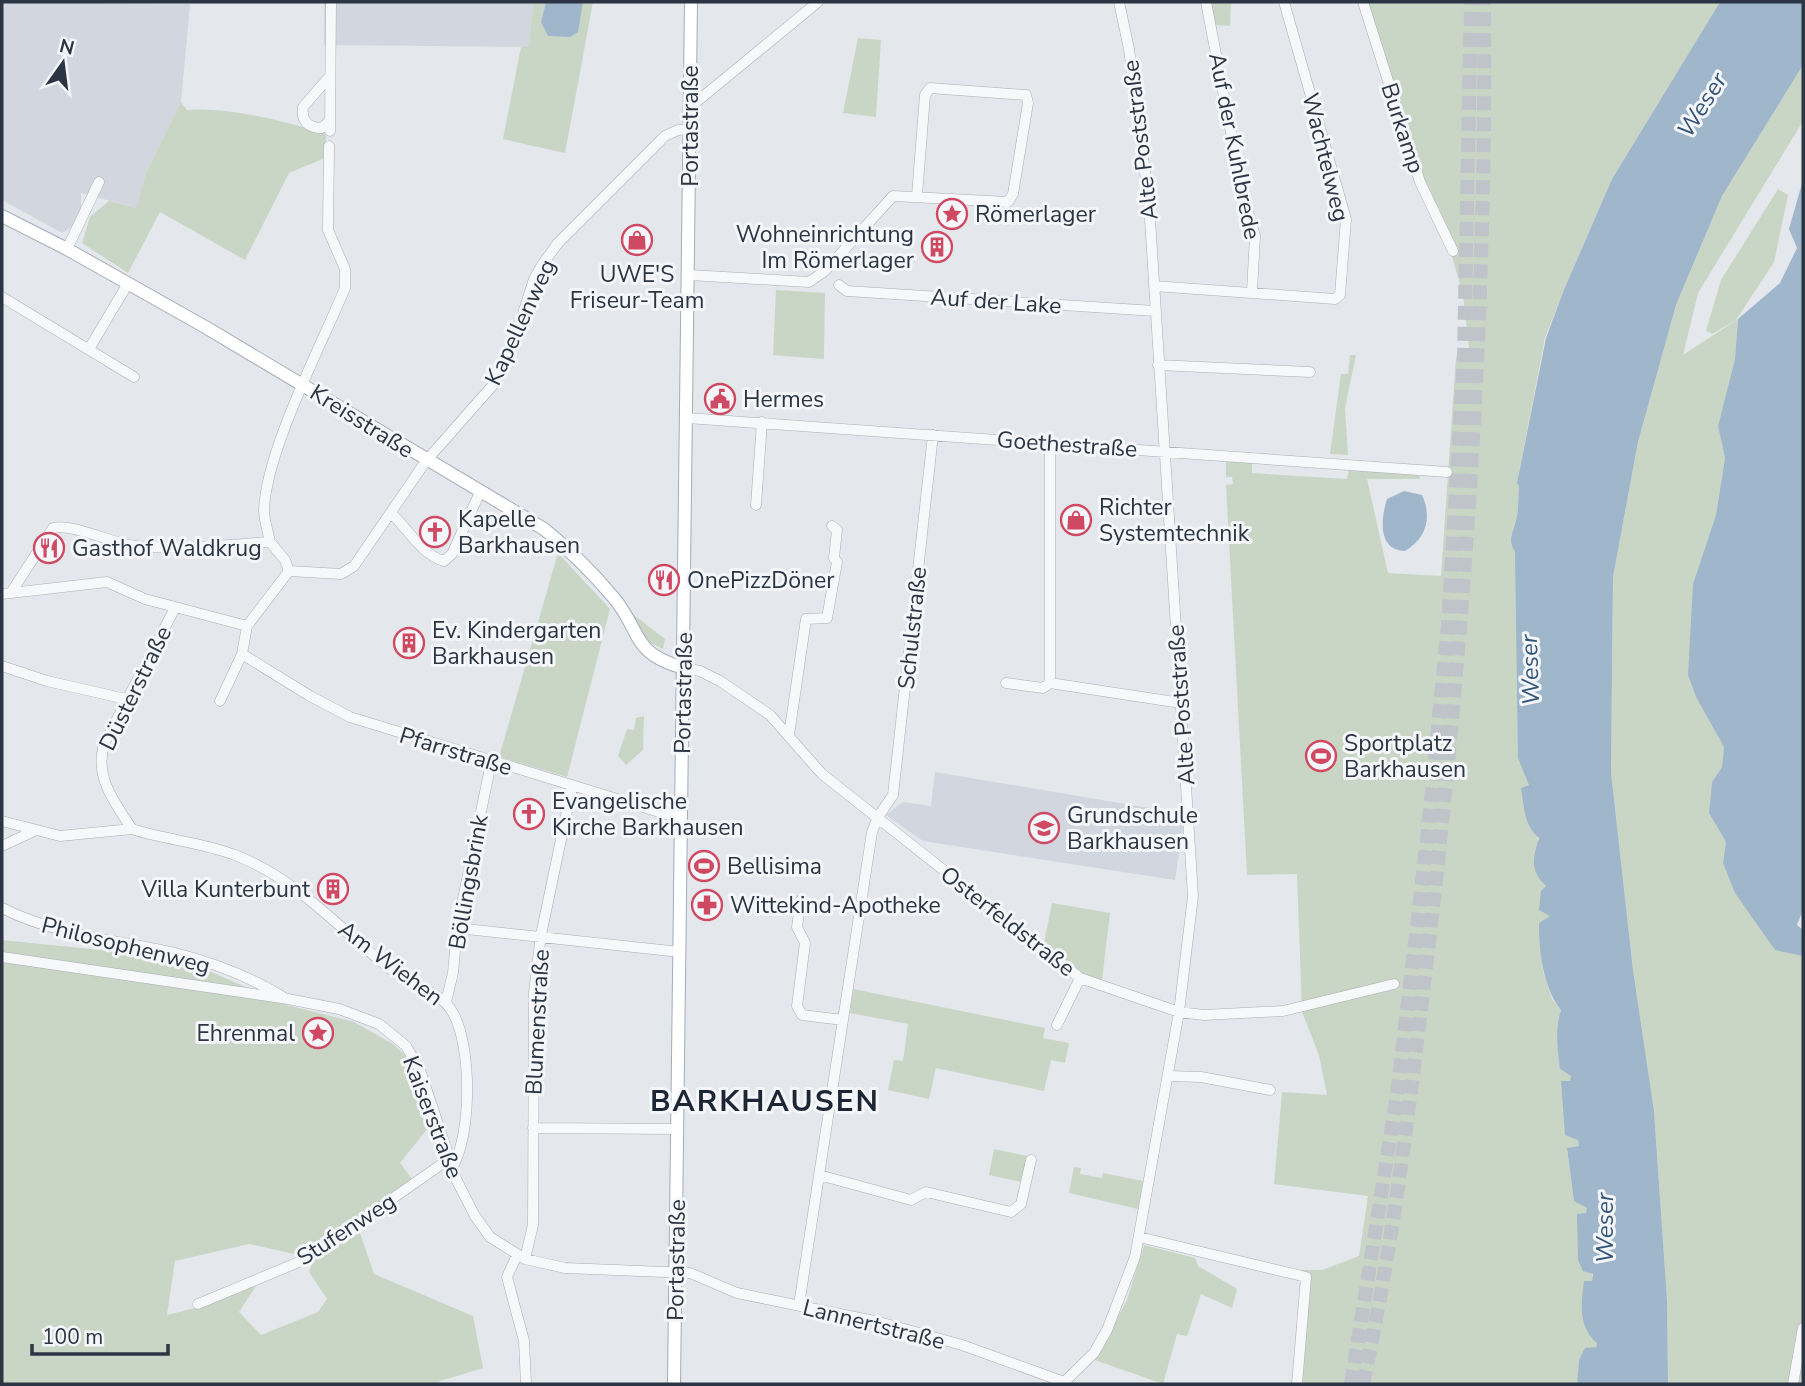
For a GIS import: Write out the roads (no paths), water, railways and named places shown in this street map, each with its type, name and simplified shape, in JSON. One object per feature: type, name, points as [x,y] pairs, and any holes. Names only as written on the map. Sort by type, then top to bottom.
[{"type":"main road","name":"Portastraße","points":[[674,1384],[691,2]]},
{"type":"main road","name":"Kreisstraße","points":[[2,216],[67,249],[528,519],[569,549],[616,601],[637,641],[653,657],[684,668]]},
{"type":"street","points":[[330,131],[331,2]]},
{"type":"street","points":[[689,108],[818,2]]},
{"type":"street","name":"Alte Poststraße","points":[[1066,1384],[1094,1353],[1107,1330],[1128,1278],[1139,1237],[1179,1012],[1193,884],[1149,203],[1129,50],[1119,2]]},
{"type":"street","name":"Auf der Kuhlbrede","points":[[1206,2],[1243,195],[1255,236],[1252,291]]},
{"type":"street","name":"Wachtelweg","points":[[1154,286],[1335,299],[1340,295],[1346,219],[1284,2]]},
{"type":"street","name":"Burkamp","points":[[1363,2],[1420,183],[1453,251]]},
{"type":"street","points":[[330,120],[322,128],[312,128],[304,122],[302,113],[303,107],[331,76]]},
{"type":"street","points":[[689,275],[809,282],[825,271],[893,196],[917,195],[1008,202],[1012,199],[1028,103],[1026,95],[930,88],[925,95],[917,195]]},
{"type":"street","name":"Kapellenweg","points":[[289,571],[341,574],[348,571],[392,514],[426,461],[493,385],[514,342],[534,279],[558,243],[665,136],[678,130],[690,130]]},
{"type":"street","points":[[220,701],[242,654],[247,625],[289,571],[285,561],[270,542],[264,513],[266,489],[303,386],[345,288],[345,270],[328,230],[329,146]]},
{"type":"street","points":[[67,249],[99,182]]},
{"type":"street","points":[[89,349],[127,285]]},
{"type":"street","name":"Auf der Lake","points":[[839,285],[847,291],[1155,311]]},
{"type":"street","points":[[2,298],[134,377]]},
{"type":"street","points":[[1158,365],[1310,372]]},
{"type":"street","name":"Goethestraße","points":[[687,418],[1447,471]]},
{"type":"street","points":[[756,505],[762,422]]},
{"type":"street","name":"Schulstraße","points":[[799,1305],[872,832],[878,817],[893,795],[933,435]]},
{"type":"street","points":[[1050,443],[1050,683]]},
{"type":"street","points":[[392,514],[410,531],[418,544],[435,559],[444,561],[452,554],[480,492]]},
{"type":"street","points":[[7,593],[53,528],[64,525],[109,542],[138,546],[270,542]]},
{"type":"street","points":[[789,735],[807,619],[827,618],[837,562],[834,558],[837,530],[832,526]]},
{"type":"street","points":[[7,593],[107,582],[145,599],[247,625]]},
{"type":"street","name":"Düsterstraße","points":[[132,829],[104,782],[100,766],[105,741],[175,608]]},
{"type":"street","name":"Pfarrstraße","points":[[242,654],[350,717],[682,819]]},
{"type":"street","points":[[2,666],[47,681],[126,699]]},
{"type":"street","name":"Osterfeldstraße","points":[[684,668],[700,671],[720,681],[770,715],[822,774],[1080,978],[1179,1012],[1214,1015],[1283,1011],[1394,984]]},
{"type":"street","points":[[1006,683],[1043,688],[1050,683],[1181,704]]},
{"type":"street","name":"Böllingsbrink","points":[[446,1002],[453,973],[457,928],[491,762]]},
{"type":"street","name":"Blumenstraße","points":[[526,1384],[524,1341],[507,1277],[521,1257],[533,1225],[534,992],[541,935],[572,787]]},
{"type":"street","points":[[2,821],[60,836],[132,829]]},
{"type":"street","name":"Am Wiehen","points":[[132,829],[234,854],[275,873],[396,974],[446,1002],[453,1012],[461,1037],[466,1089],[463,1147],[451,1164]]},
{"type":"street","points":[[2,846],[34,831]]},
{"type":"street","points":[[800,900],[797,927],[805,943],[797,1006],[802,1015],[843,1020]]},
{"type":"street","name":"Philosophenweg","points":[[2,908],[51,928],[181,955],[264,985],[288,999]]},
{"type":"street","points":[[457,928],[680,952]]},
{"type":"street","name":"Kaiserstraße","points":[[2,957],[288,999],[360,1015],[401,1040],[420,1070],[451,1164],[481,1227],[521,1257],[565,1268],[677,1271]]},
{"type":"street","points":[[1057,1025],[1080,978]]},
{"type":"street","points":[[1168,1076],[1201,1077],[1270,1090]]},
{"type":"street","points":[[533,1128],[678,1129]]},
{"type":"street","points":[[819,1175],[911,1200],[926,1192],[1011,1212],[1021,1204],[1031,1160]]},
{"type":"street","name":"Stufenweg","points":[[198,1304],[306,1259],[451,1164]]},
{"type":"street","points":[[1139,1237],[1306,1277],[1297,1384]]},
{"type":"street","name":"Lannertstraße","points":[[677,1271],[700,1276],[737,1293],[879,1322],[962,1345],[1066,1384]]},
{"type":"street","points":[[1793,1384],[1803,1328]]},
{"type":"water","points":[[546,2],[583,2],[578,32],[570,37],[548,36],[541,22]]},
{"type":"water","name":"Weser","points":[[1720,2],[1803,2],[1803,65],[1722,196],[1676,305],[1638,442],[1613,577],[1611,772],[1633,970],[1654,1111],[1667,1300],[1668,1384],[1577,1384],[1579,1360],[1585,1348],[1596,1347],[1597,1343],[1587,1330],[1582,1314],[1584,1281],[1592,1281],[1593,1274],[1583,1271],[1578,1260],[1577,1214],[1586,1213],[1587,1208],[1574,1201],[1567,1148],[1579,1146],[1578,1140],[1565,1135],[1561,1081],[1570,1081],[1571,1076],[1560,1069],[1557,1038],[1561,1010],[1546,980],[1540,945],[1539,923],[1550,916],[1539,910],[1541,891],[1546,886],[1535,869],[1534,857],[1539,838],[1530,828],[1521,788],[1529,785],[1518,758],[1515,552],[1511,540],[1518,512],[1517,483],[1546,338],[1563,292],[1612,179]]},
{"type":"water","points":[[1803,180],[1803,910],[1797,925],[1803,930],[1803,956],[1775,950],[1735,893],[1723,863],[1726,842],[1709,813],[1712,782],[1722,767],[1724,747],[1697,699],[1688,675],[1693,584],[1716,515],[1725,458],[1718,426],[1735,359],[1738,319],[1780,283],[1797,248],[1789,229]]},
{"type":"water","points":[[1404,491],[1422,495],[1427,511],[1423,533],[1405,551],[1390,545],[1383,532],[1387,499]]},
{"type":"tunnel","points":[[1351,1384],[1397,1095],[1427,840],[1448,625],[1464,355],[1471,2]]},
{"type":"tunnel","points":[[1363,1384],[1386,1266],[1404,1147],[1433,908],[1455,682],[1478,342],[1484,2]]},
{"type":"place","name":"Römerlager","points":[[952,214]]},
{"type":"place","name":"UWE'S Friseur-Team","points":[[637,240]]},
{"type":"place","name":"Wohneinrichtung Im Römerlager","points":[[937,247]]},
{"type":"place","name":"Hermes","points":[[720,399]]},
{"type":"place","name":"Richter Systemtechnik","points":[[1076,520]]},
{"type":"place","name":"Kapelle Barkhausen","points":[[435,532]]},
{"type":"place","name":"Gasthof Waldkrug","points":[[49,548]]},
{"type":"place","name":"OnePizzDöner","points":[[664,580]]},
{"type":"place","name":"Ev. Kindergarten Barkhausen","points":[[409,643]]},
{"type":"place","name":"Sportplatz Barkhausen","points":[[1321,756]]},
{"type":"place","name":"Evangelische Kirche Barkhausen","points":[[529,814]]},
{"type":"place","name":"Grundschule Barkhausen","points":[[1044,828]]},
{"type":"place","name":"Bellisima","points":[[704,866]]},
{"type":"place","name":"Villa Kunterbunt","points":[[333,889]]},
{"type":"place","name":"Wittekind-Apotheke","points":[[707,905]]},
{"type":"place","name":"Ehrenmal","points":[[318,1033]]},
{"type":"district","name":"BARKHAUSEN","points":[[765,1101]]}]
